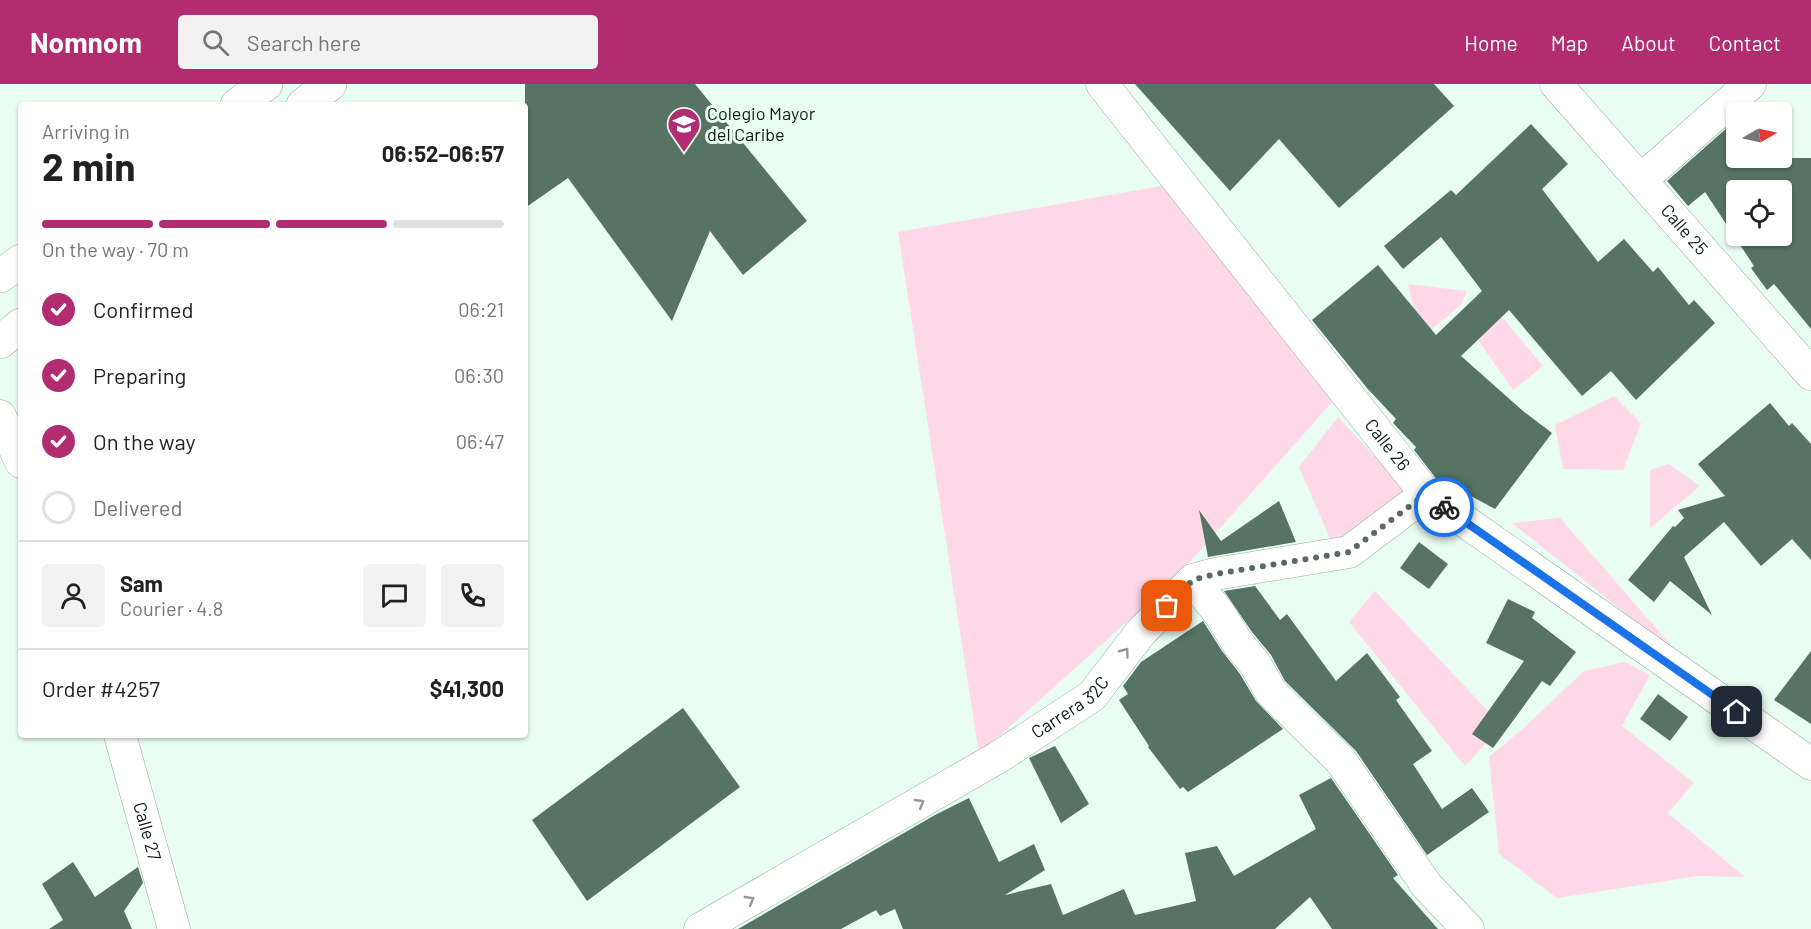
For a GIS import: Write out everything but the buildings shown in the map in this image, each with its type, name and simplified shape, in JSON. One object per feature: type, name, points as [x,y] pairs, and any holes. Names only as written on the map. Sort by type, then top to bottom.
[{"type":"main road","points":[[241,102],[266,84]]},
{"type":"main road","points":[[307,102],[330,84]]},
{"type":"main road","points":[[0,276],[18,263]]},
{"type":"main road","points":[[0,342],[18,328]]},
{"type":"street","name":"Calle 26","points":[[1102,84],[1426,494],[1811,765]]},
{"type":"street","name":"Calle 25","points":[[1556,84],[1811,374]]},
{"type":"street","points":[[1641,180],[1750,84]]},
{"type":"street","points":[[0,416],[18,455]]},
{"type":"street","points":[[1426,494],[1349,552],[1215,574],[1193,580],[1255,664],[1271,692],[1341,761],[1427,886],[1468,929]]},
{"type":"street","name":"Carrera 32C","points":[[699,929],[997,758],[1092,696],[1141,632],[1193,580]]},
{"type":"street","name":"Calle 27","points":[[121,738],[174,929]]},
{"type":"shaded area","points":[[1167,185],[1333,401],[1174,580],[979,754],[898,232]]},
{"type":"shaded area","points":[[1408,284],[1467,291],[1461,305],[1421,338]]},
{"type":"shaded area","points":[[1484,301],[1505,320],[1543,366],[1513,390],[1466,323]]},
{"type":"shaded area","points":[[1614,396],[1641,423],[1623,470],[1563,469],[1555,425]]},
{"type":"shaded area","points":[[1338,417],[1407,491],[1332,543],[1299,467]]},
{"type":"shaded area","points":[[1669,464],[1700,486],[1650,528],[1650,470]]},
{"type":"shaded area","points":[[1560,518],[1683,659],[1512,523]]},
{"type":"shaded area","points":[[1375,591],[1502,726],[1465,766],[1349,622]]},
{"type":"shaded area","points":[[1625,662],[1650,675],[1622,726],[1694,783],[1668,813],[1745,877],[1698,876],[1557,898],[1499,854],[1489,757],[1526,726],[1584,671]]},
{"type":"way so far","points":[[1167,606],[1193,580],[1215,574],[1349,552],[1426,494],[1444,507]]},
{"type":"place","name":"Colegio Mayor del Caribe","points":[[684,153]]},
{"type":"route","points":[[1444,507],[1737,712]]}]
